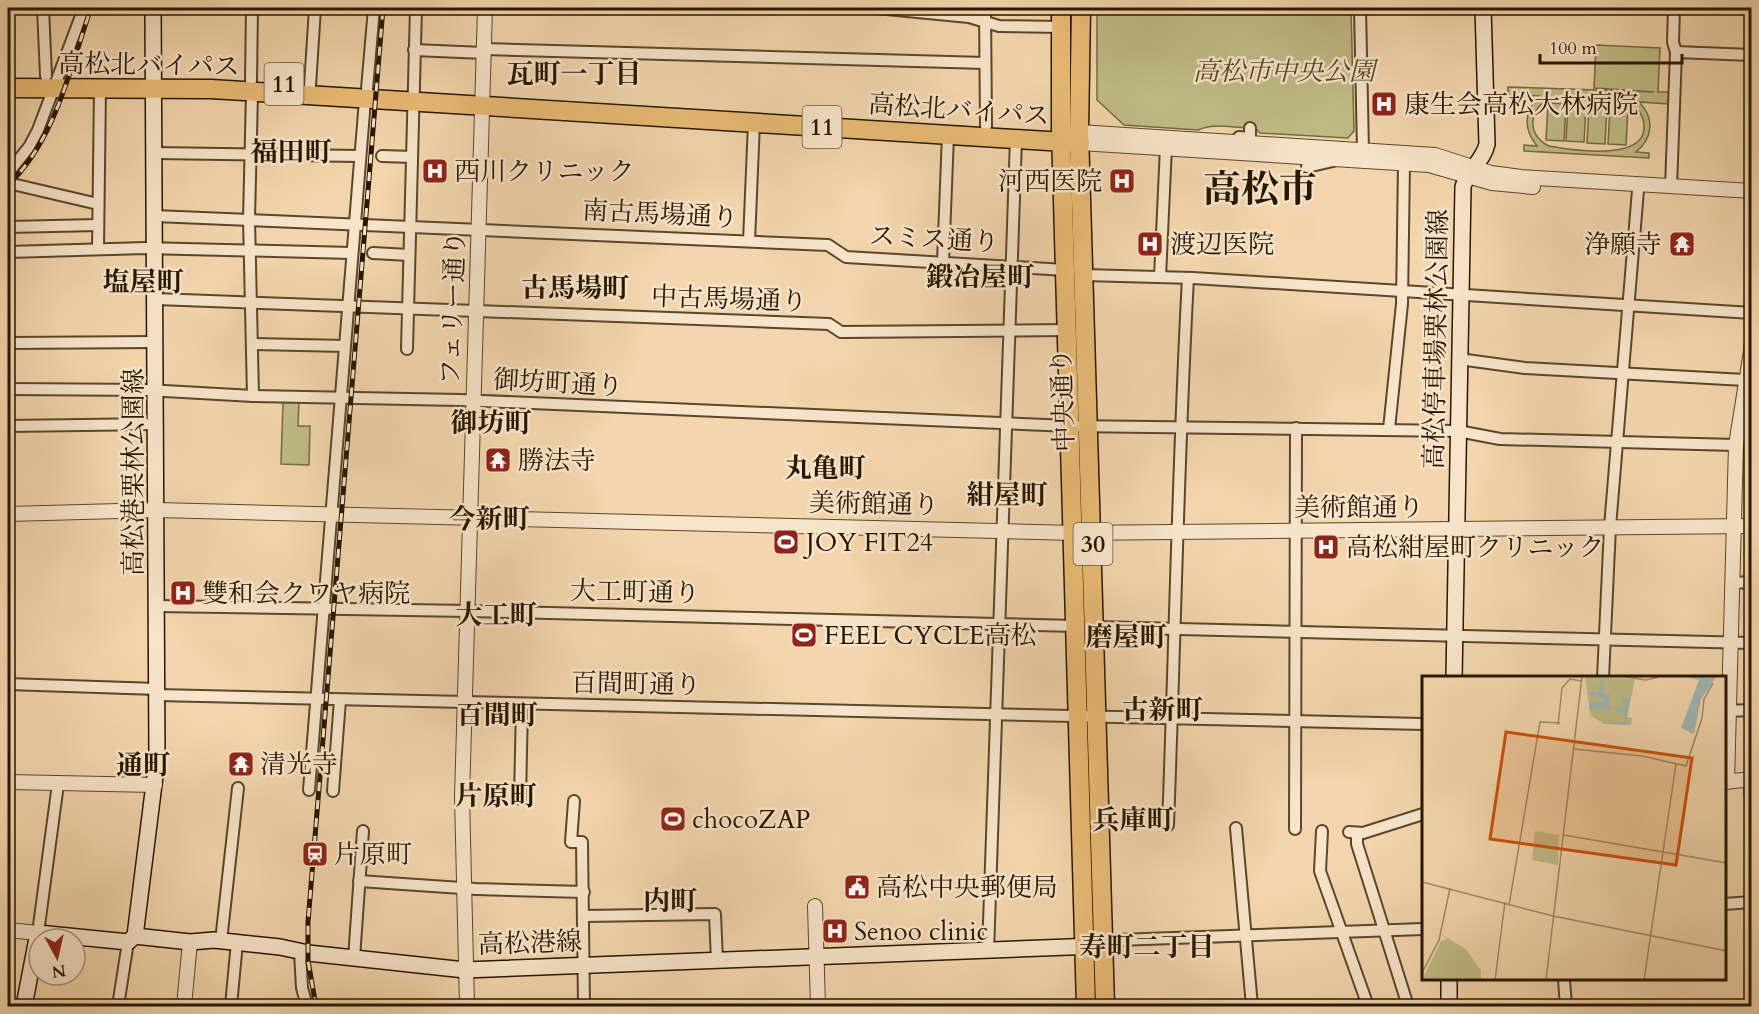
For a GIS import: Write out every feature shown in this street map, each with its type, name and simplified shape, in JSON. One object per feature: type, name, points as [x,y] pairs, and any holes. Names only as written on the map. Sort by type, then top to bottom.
[{"type":"highway","name":"中央通り","points":[[1061,8],[1084,274],[1090,426],[1076,626],[1086,1006]]},
{"type":"highway","name":"中央通り","points":[[1081,8],[1071,137],[1065,270],[1070,426],[1096,627],[1105,1006]]},
{"type":"highway","name":"高松北バイパス","points":[[8,76],[54,80],[155,81],[483,102],[986,126],[1071,137]]},
{"type":"highway","name":"高松北バイパス","points":[[8,88],[54,80],[100,88],[155,81]]},
{"type":"highway","name":"高松北バイパス","points":[[251,87],[309,86],[366,94]]},
{"type":"highway","name":"高松北バイパス","points":[[483,102],[948,135],[1016,139],[1071,137]]},
{"type":"main road","name":"高松港栗林公園線","points":[[132,939],[155,785],[157,424],[153,8]]},
{"type":"main road","name":"高松停車場栗林公園線","points":[[1454,676],[1463,187],[1487,144],[1483,8]]},
{"type":"main road","name":"高松港線","points":[[87,936],[190,942],[229,941],[300,952],[465,970],[988,952],[1104,945]]},
{"type":"main road","points":[[1449,981],[1449,1006]]},
{"type":"main road","points":[[24,1006],[28,987]]},
{"type":"street","points":[[43,8],[54,80]]},
{"type":"street","points":[[8,173],[33,140],[54,80],[84,8]]},
{"type":"street","points":[[252,8],[249,219],[253,302],[253,396]]},
{"type":"street","points":[[309,86],[315,8]]},
{"type":"street","points":[[309,790],[342,397],[354,223],[374,8]]},
{"type":"street","points":[[407,350],[416,8]]},
{"type":"street","name":"フェリー通り","points":[[467,1006],[462,797],[485,8]]},
{"type":"street","points":[[876,8],[969,17],[999,26],[1061,27]]},
{"type":"street","points":[[985,8],[986,126]]},
{"type":"street","points":[[1360,8],[1363,151]]},
{"type":"street","points":[[1671,186],[1676,52],[1673,42],[1674,8]]},
{"type":"street","points":[[414,50],[985,63]]},
{"type":"street","points":[[1676,52],[1752,55]]},
{"type":"street","points":[[98,249],[100,88]]},
{"type":"street","points":[[749,241],[754,123]]},
{"type":"street","points":[[1215,140],[1221,136],[1250,138],[1250,128]]},
{"type":"street","points":[[943,262],[948,135]]},
{"type":"street","points":[[1071,137],[1215,140],[1435,155],[1508,186],[1638,190],[1752,198]]},
{"type":"street","points":[[1071,137],[1166,147],[1429,165],[1521,177],[1752,191]]},
{"type":"street","points":[[988,952],[1016,139]]},
{"type":"street","points":[[1160,277],[1166,147]]},
{"type":"street","points":[[155,153],[360,156]]},
{"type":"street","points":[[382,156],[412,157]]},
{"type":"street","points":[[1307,167],[1339,159]]},
{"type":"street","points":[[1389,429],[1402,293],[1404,163]]},
{"type":"street","points":[[8,183],[98,204]]},
{"type":"street","points":[[1603,676],[1610,527],[1638,190]]},
{"type":"street","name":"南古馬場通り","points":[[155,216],[479,228],[828,245],[837,252]]},
{"type":"street","points":[[8,227],[98,225]]},
{"type":"street","points":[[8,252],[156,249],[352,254]]},
{"type":"street","name":"スミス通り","points":[[837,252],[846,257],[1065,270]]},
{"type":"street","points":[[373,253],[410,255]]},
{"type":"street","points":[[1084,274],[1188,278],[1752,313]]},
{"type":"street","points":[[1168,825],[1179,532],[1180,426],[1188,278]]},
{"type":"street","name":"中古馬場通り","points":[[156,299],[829,324],[841,332],[1067,330]]},
{"type":"street","points":[[8,343],[156,342]]},
{"type":"street","points":[[253,344],[345,346]]},
{"type":"street","points":[[1752,345],[1736,445],[1726,711],[1726,782],[1750,779],[1752,806]]},
{"type":"street","points":[[1460,359],[1525,368],[1745,380]]},
{"type":"street","name":"御坊町通り","points":[[8,389],[156,391],[253,396],[473,401],[1070,426],[1458,431],[1500,439],[1736,445]]},
{"type":"street","points":[[8,426],[157,424]]},
{"type":"street","points":[[1295,829],[1296,428]]},
{"type":"street","name":"美術館通り","points":[[8,514],[157,510],[1083,533],[1752,526]]},
{"type":"street","points":[[1732,583],[1752,582]]},
{"type":"street","name":"大工町通り","points":[[157,606],[1076,626]]},
{"type":"street","points":[[1096,627],[1604,642],[1752,643]]},
{"type":"street","name":"百間町通り","points":[[8,684],[317,700],[1422,724]]},
{"type":"street","points":[[333,791],[340,700]]},
{"type":"street","points":[[520,799],[522,704]]},
{"type":"street","points":[[1726,711],[1752,710]]},
{"type":"street","points":[[8,782],[155,785]]},
{"type":"street","points":[[39,927],[58,784]]},
{"type":"street","points":[[234,1006],[229,941],[238,788]]},
{"type":"street","points":[[574,801],[571,842],[582,842],[585,1006]]},
{"type":"street","points":[[1408,1006],[1353,833],[1422,814]]},
{"type":"street","points":[[1236,828],[1252,1006]]},
{"type":"street","points":[[354,958],[363,831]]},
{"type":"street","points":[[1322,831],[1320,871],[1368,1006]]},
{"type":"street","points":[[359,882],[463,889],[584,892]]},
{"type":"street","points":[[1726,904],[1752,902]]},
{"type":"street","points":[[815,906],[818,1006]]},
{"type":"street","points":[[584,916],[715,914],[717,961]]},
{"type":"street","points":[[1104,945],[1117,940],[1422,928]]},
{"type":"street","points":[[8,930],[27,932]]},
{"type":"street","points":[[118,1006],[132,939]]},
{"type":"street","points":[[184,1006],[190,942]]},
{"type":"street","points":[[300,952],[302,988],[307,1006]]},
{"type":"street","points":[[1563,981],[1566,1006]]},
{"type":"green space","name":"高松市中央公園","points":[[1097,8],[1351,8],[1354,131],[1348,138],[1260,133],[1256,129],[1227,126],[1212,126],[1198,130],[1124,125],[1097,100]]},
{"type":"green space","points":[[1596,45],[1660,48],[1658,92],[1669,92],[1668,104],[1639,102],[1648,115],[1650,128],[1646,141],[1636,152],[1649,153],[1649,158],[1524,151],[1524,145],[1537,146],[1529,133],[1527,120],[1530,108],[1539,96],[1508,95],[1508,87],[1654,92],[1594,88]],"holes":[[[1558,97],[1630,104],[1640,113],[1644,126],[1641,137],[1633,145],[1621,149],[1589,151],[1549,146],[1541,141],[1533,126],[1533,118],[1541,105]]]},
{"type":"green space","points":[[1548,103],[1566,104],[1564,141],[1546,140]]},
{"type":"green space","points":[[1568,104],[1586,105],[1584,142],[1566,141]]},
{"type":"green space","points":[[1589,105],[1607,106],[1605,144],[1587,143]]},
{"type":"green space","points":[[1610,107],[1628,108],[1626,145],[1608,144]]},
{"type":"green space","points":[[283,401],[299,402],[298,426],[310,426],[309,465],[281,464]]},
{"type":"railway","points":[[8,185],[24,167],[50,125],[60,102],[91,8]]},
{"type":"railway","points":[[316,1006],[308,961],[308,922],[383,8]]},
{"type":"place","name":"康生会高松大林病院","points":[[1384,104]]},
{"type":"place","name":"西川クリニック","points":[[435,171]]},
{"type":"place","name":"河西医院","points":[[1122,181]]},
{"type":"place","name":"渡辺医院","points":[[1150,244]]},
{"type":"place","name":"浄願寺","points":[[1682,244]]},
{"type":"place","name":"勝法寺","points":[[498,460]]},
{"type":"place","name":"JOY FIT24","points":[[786,542]]},
{"type":"place","name":"高松紺屋町クリニック","points":[[1326,547]]},
{"type":"place","name":"雙和会クワヤ病院","points":[[183,593]]},
{"type":"place","name":"FEEL CYCLE高松","points":[[804,635]]},
{"type":"place","name":"清光寺","points":[[241,764]]},
{"type":"place","name":"chocoZAP","points":[[673,819]]},
{"type":"place","name":"片原町","points":[[315,854]]},
{"type":"place","name":"高松中央郵便局","points":[[857,887]]},
{"type":"place","name":"Senoo clinic","points":[[835,931]]},
{"type":"district","name":"瓦町一丁目","points":[[574,74]]},
{"type":"district","name":"福田町","points":[[291,152]]},
{"type":"district","name":"高松市","points":[[1260,190]]},
{"type":"district","name":"鍛冶屋町","points":[[980,277]]},
{"type":"district","name":"塩屋町","points":[[143,282]]},
{"type":"district","name":"古馬場町","points":[[575,288]]},
{"type":"district","name":"御坊町","points":[[491,423]]},
{"type":"district","name":"丸亀町","points":[[825,468]]},
{"type":"district","name":"紺屋町","points":[[1007,495]]},
{"type":"district","name":"今新町","points":[[489,519]]},
{"type":"district","name":"大工町","points":[[496,615]]},
{"type":"district","name":"磨屋町","points":[[1126,637]]},
{"type":"district","name":"古新町","points":[[1162,710]]},
{"type":"district","name":"百間町","points":[[497,715]]},
{"type":"district","name":"通町","points":[[143,765]]},
{"type":"district","name":"片原町","points":[[496,796]]},
{"type":"district","name":"兵庫町","points":[[1133,820]]},
{"type":"district","name":"内町","points":[[670,901]]},
{"type":"district","name":"寿町二丁目","points":[[1147,947]]}]
